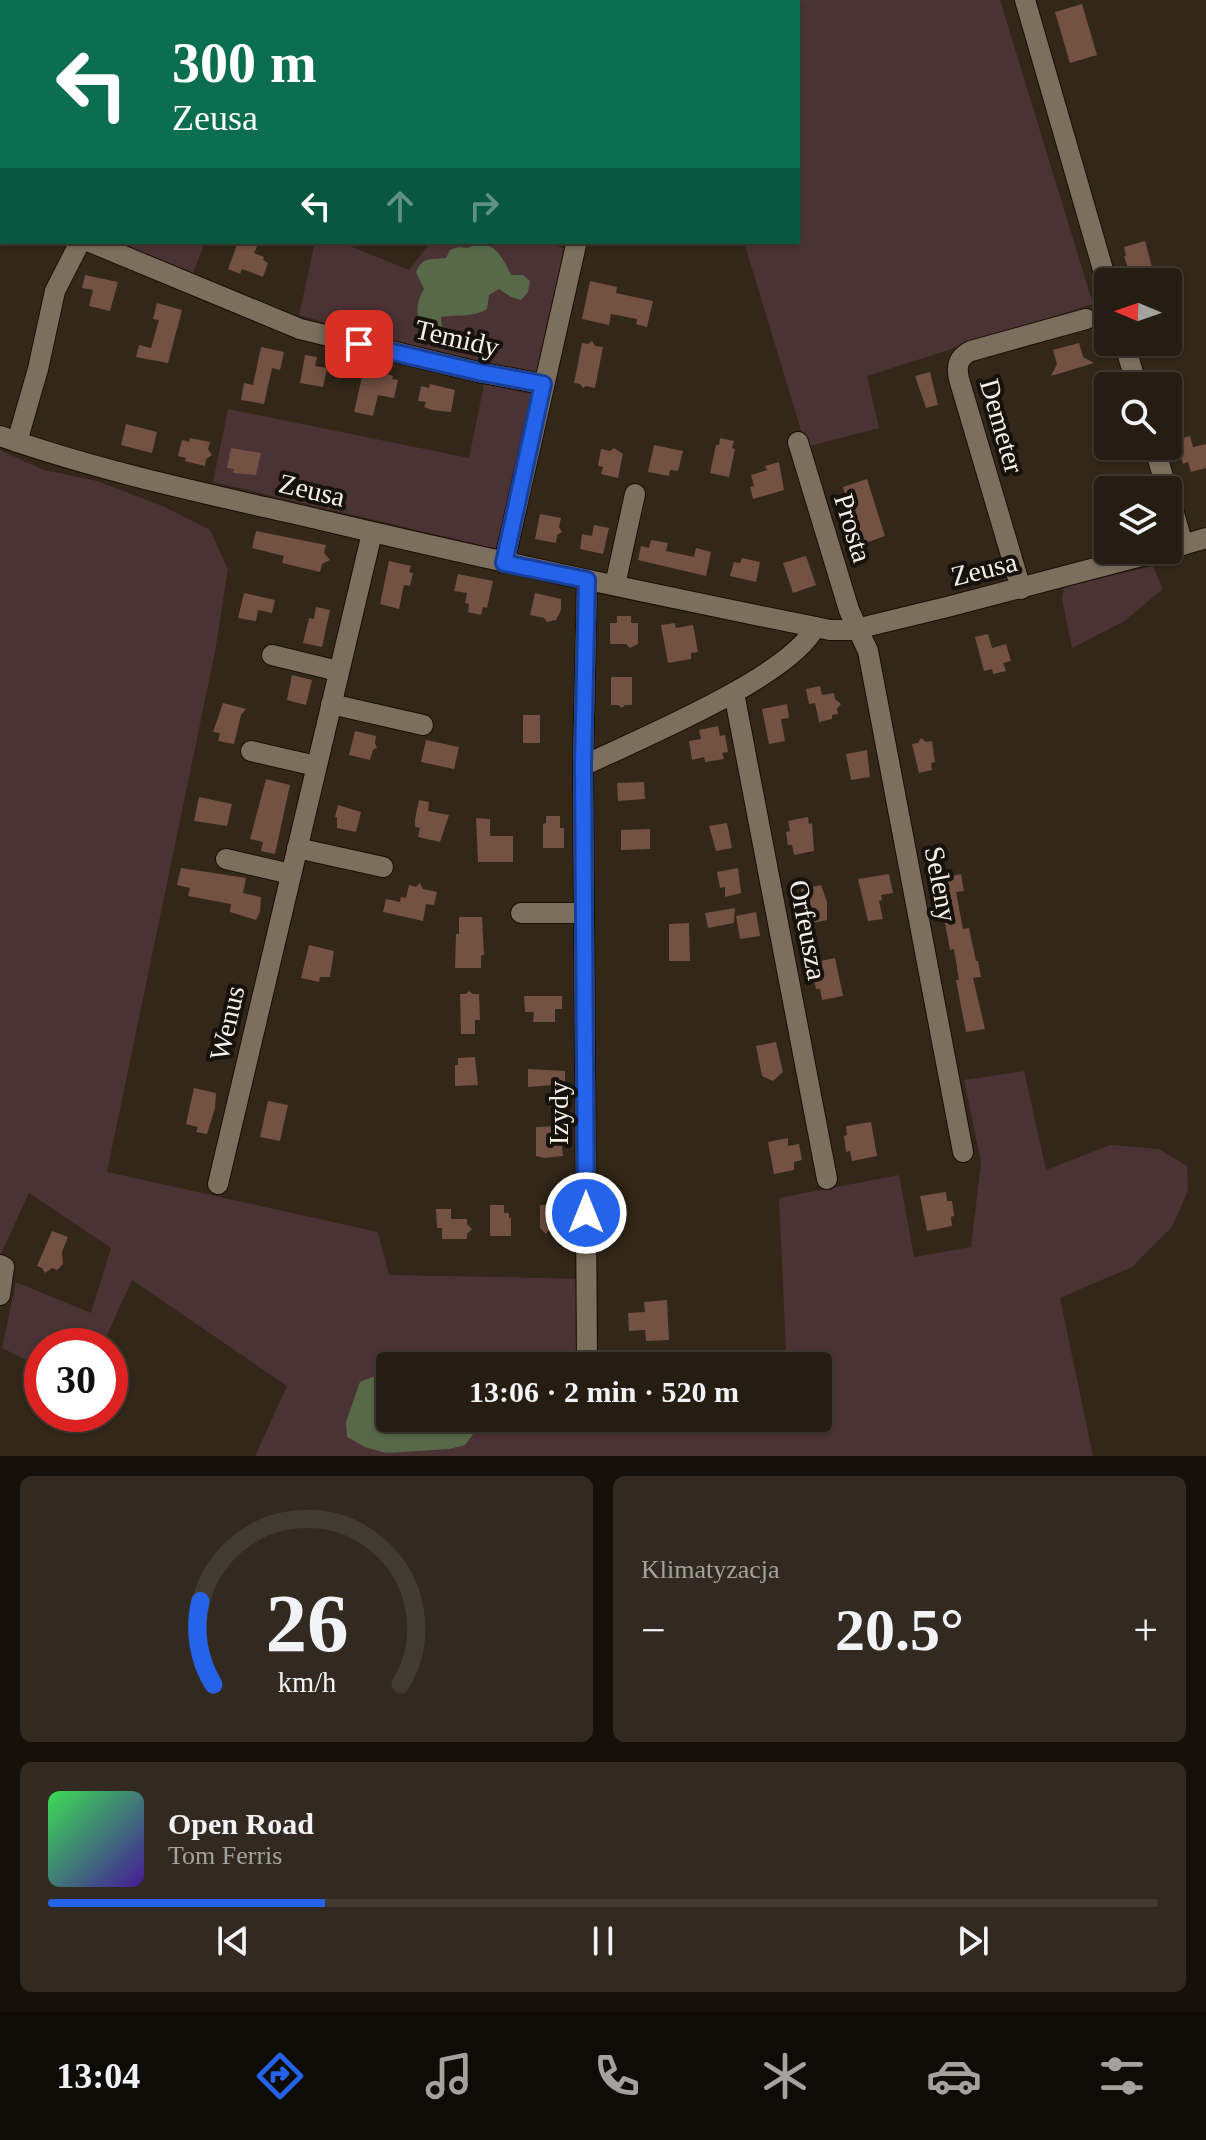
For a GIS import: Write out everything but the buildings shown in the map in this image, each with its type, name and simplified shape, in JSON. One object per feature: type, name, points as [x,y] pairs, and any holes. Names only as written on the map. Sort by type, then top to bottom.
[{"type":"street","points":[[1025,0],[1103,268]]},
{"type":"street","points":[[9,439],[38,369],[55,291],[79,244]]},
{"type":"street","name":"Temidy","points":[[95,244],[300,329],[478,372],[543,384]]},
{"type":"street","points":[[504,563],[576,245]]},
{"type":"street","name":"Demeter","points":[[1021,589],[959,379],[958,365],[971,351],[1086,319]]},
{"type":"street","name":"Zeusa","points":[[9,439],[122,475],[504,563],[836,631],[1021,589],[1113,564]]},
{"type":"street","name":"Prosta","points":[[798,442],[849,610],[858,628]]},
{"type":"street","points":[[615,585],[635,494]]},
{"type":"street","name":"Wenus","points":[[218,1184],[372,533]]},
{"type":"street","name":"Zeusa","points":[[1182,545],[1206,538]]},
{"type":"street","name":"Izydy","points":[[587,580],[583,766],[587,1352]]},
{"type":"street","points":[[583,766],[734,693],[790,656],[808,640],[815,627]]},
{"type":"street","name":"Seleny","points":[[858,628],[868,651],[963,1152]]},
{"type":"street","points":[[272,655],[338,671]]},
{"type":"street","name":"Orfeusza","points":[[734,693],[827,1179]]},
{"type":"street","points":[[331,704],[423,725]]},
{"type":"street","points":[[251,751],[316,766]]},
{"type":"street","points":[[297,848],[383,867]]},
{"type":"street","points":[[226,859],[291,874]]},
{"type":"street","points":[[521,913],[584,913]]},
{"type":"street","points":[[0,1265],[4,1267],[0,1295]]},
{"type":"shaded area","points":[[800,0],[1000,0],[1093,304],[867,376],[879,428],[806,447],[745,244],[800,244]]},
{"type":"shaded area","points":[[114,244],[204,244],[193,273]]},
{"type":"shaded area","points":[[315,244],[345,244],[409,270],[429,244],[550,244],[566,249],[536,375],[403,346],[299,315]]},
{"type":"shaded area","points":[[486,244],[495,250],[511,275],[523,275],[530,281],[528,292],[521,300],[499,289],[489,295],[487,309],[470,315],[441,317],[442,330],[434,336],[426,334],[418,312],[424,289],[416,272],[428,260],[446,258],[450,250],[458,247]]},
{"type":"shaded area","points":[[484,384],[531,394],[502,550],[213,482],[228,409],[469,458]]},
{"type":"shaded area","points":[[0,450],[44,470],[97,481],[165,507],[210,530],[228,569],[215,652],[107,1172],[378,1232],[389,1275],[594,1279],[597,1352],[376,1352],[376,1432],[832,1432],[832,1352],[757,1352],[786,1350],[779,1198],[899,1175],[914,1257],[971,1247],[981,1162],[964,1080],[1024,1071],[1046,1170],[1110,1145],[1159,1149],[1187,1166],[1188,1191],[1172,1227],[1132,1267],[1060,1298],[1093,1456],[255,1456],[287,1386],[132,1280],[110,1328],[24,1328],[24,1359],[2,1348],[16,1282],[91,1313],[111,1248],[29,1193],[0,1256]]},
{"type":"shaded area","points":[[1153,566],[1163,589],[1123,622],[1072,648],[1062,599],[1064,587]]},
{"type":"shaded area","points":[[376,1376],[376,1432],[475,1432],[465,1445],[449,1449],[386,1453],[365,1447],[347,1437],[346,1422],[360,1382]]},
{"type":"route","points":[[359,344],[543,384],[504,563],[587,580],[583,766],[586,1213]]}]
